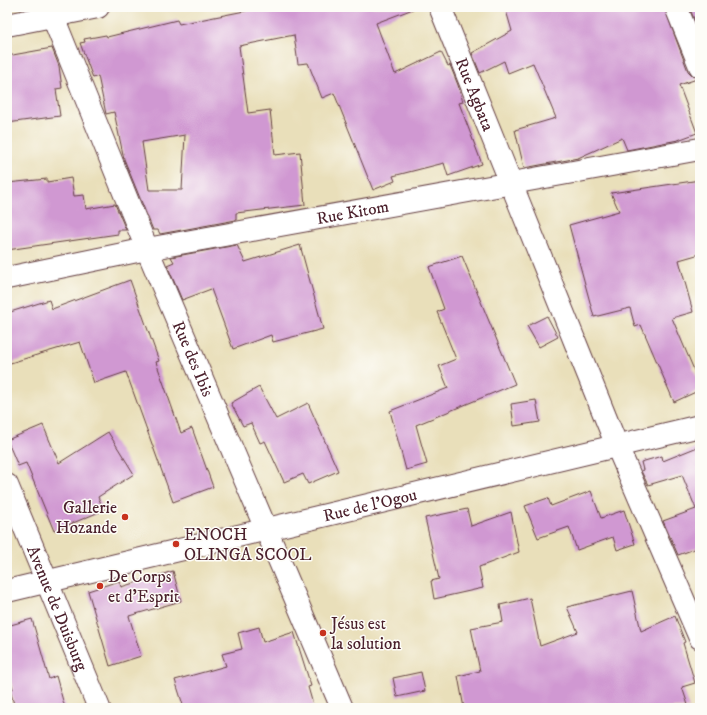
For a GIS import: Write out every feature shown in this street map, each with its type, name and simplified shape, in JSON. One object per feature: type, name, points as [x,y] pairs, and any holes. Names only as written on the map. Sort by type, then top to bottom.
[{"type":"street","points":[[7,25],[51,12],[98,7]]},
{"type":"street","name":"Rue Agbata","points":[[440,7],[509,182],[617,446],[700,638]]},
{"type":"street","points":[[676,7],[700,66]]},
{"type":"street","name":"Rue des Ibis","points":[[51,12],[147,249],[342,708]]},
{"type":"street","name":"Rue Kitom","points":[[7,278],[147,249],[509,182],[700,149]]},
{"type":"street","name":"Rue de l'Ogou","points":[[7,591],[700,426]]},
{"type":"street","name":"Avenue de Duisburg","points":[[7,486],[99,708]]},
{"type":"building","points":[[265,7],[413,7],[413,9],[376,23],[395,74],[441,52],[448,66],[450,65],[458,85],[463,102],[459,103],[482,164],[448,176],[444,163],[393,176],[395,181],[373,190],[334,93],[322,98],[308,63],[298,64],[294,35],[239,46],[248,113],[270,110],[275,155],[300,152],[305,205],[236,213],[236,220],[160,234],[158,230],[153,230],[124,159],[114,112],[106,114],[98,76],[93,78],[80,43],[85,42],[84,39],[106,35],[107,37],[177,20],[179,24]],"holes":[[[185,135],[182,190],[149,190],[142,142]]]},
{"type":"building","points":[[505,7],[664,7],[688,71],[693,76],[700,78],[679,85],[697,133],[678,140],[627,150],[622,138],[578,158],[524,168],[515,130],[556,118],[533,63],[508,73],[504,61],[480,73],[472,53],[512,31]]},
{"type":"building","points":[[689,7],[700,7],[700,33]]},
{"type":"building","points":[[52,48],[59,66],[62,88],[56,89],[60,116],[7,123],[7,56]]},
{"type":"building","points":[[71,178],[74,196],[84,195],[86,209],[115,204],[126,230],[118,230],[118,234],[7,250],[7,183],[47,179],[47,182]]},
{"type":"building","points":[[700,180],[700,254],[679,260],[693,312],[672,318],[700,384],[700,390],[674,402],[641,325],[635,327],[630,308],[594,317],[569,225],[619,211],[611,193]]},
{"type":"building","points":[[237,245],[245,262],[300,245],[323,329],[273,342],[271,335],[233,349],[211,289],[182,300],[167,265],[174,262],[171,257]]},
{"type":"building","points":[[462,256],[515,384],[416,425],[427,464],[406,470],[390,411],[448,388],[439,366],[456,359],[437,312],[444,309],[429,267]]},
{"type":"building","points":[[130,280],[159,361],[156,362],[181,433],[192,428],[213,487],[173,502],[126,372],[94,383],[80,342],[7,364],[7,313],[49,300],[52,309]]},
{"type":"building","points":[[547,316],[558,337],[539,347],[527,326]]},
{"type":"building","points":[[259,387],[276,419],[308,403],[338,471],[308,484],[303,474],[284,482],[265,441],[260,443],[251,423],[243,426],[231,403]]},
{"type":"building","points":[[536,400],[540,422],[514,426],[511,404]]},
{"type":"building","points":[[43,425],[59,463],[108,432],[134,474],[98,497],[104,510],[54,531],[26,463],[18,466],[7,440]]},
{"type":"building","points":[[700,446],[700,547],[678,555],[663,521],[696,509],[682,475],[648,485],[641,471],[643,470],[641,462],[662,456],[663,461]]},
{"type":"building","points":[[591,491],[601,518],[624,510],[635,544],[617,550],[613,537],[577,550],[569,527],[538,538],[525,506],[548,498],[551,506]]},
{"type":"building","points":[[467,509],[471,526],[511,512],[519,552],[479,567],[483,588],[434,599],[431,581],[439,579],[425,518]]},
{"type":"building","points":[[173,571],[181,601],[129,616],[141,656],[110,666],[88,591],[119,581],[121,587]]},
{"type":"building","points":[[632,591],[641,631],[675,616],[685,642],[683,643],[695,683],[682,687],[689,708],[464,708],[458,676],[480,671],[471,628],[503,622],[500,605],[530,598],[540,646],[578,632],[567,607]]},
{"type":"building","points":[[32,619],[49,679],[56,676],[65,708],[15,708],[10,690],[13,689],[7,668],[7,626]]},
{"type":"building","points":[[259,627],[263,642],[294,632],[311,686],[308,687],[314,708],[184,708],[175,680],[226,666],[222,654],[242,649],[238,633]]},
{"type":"building","points":[[421,672],[425,691],[397,697],[393,678]]},
{"type":"place","name":"Gallerie Hozande","points":[[125,517]]},
{"type":"place","name":"ENOCH OLINGA SCOOL","points":[[176,544]]},
{"type":"place","name":"De Corps et d'Esprit","points":[[100,586]]},
{"type":"place","name":"Jésus est la solution","points":[[323,633]]}]
